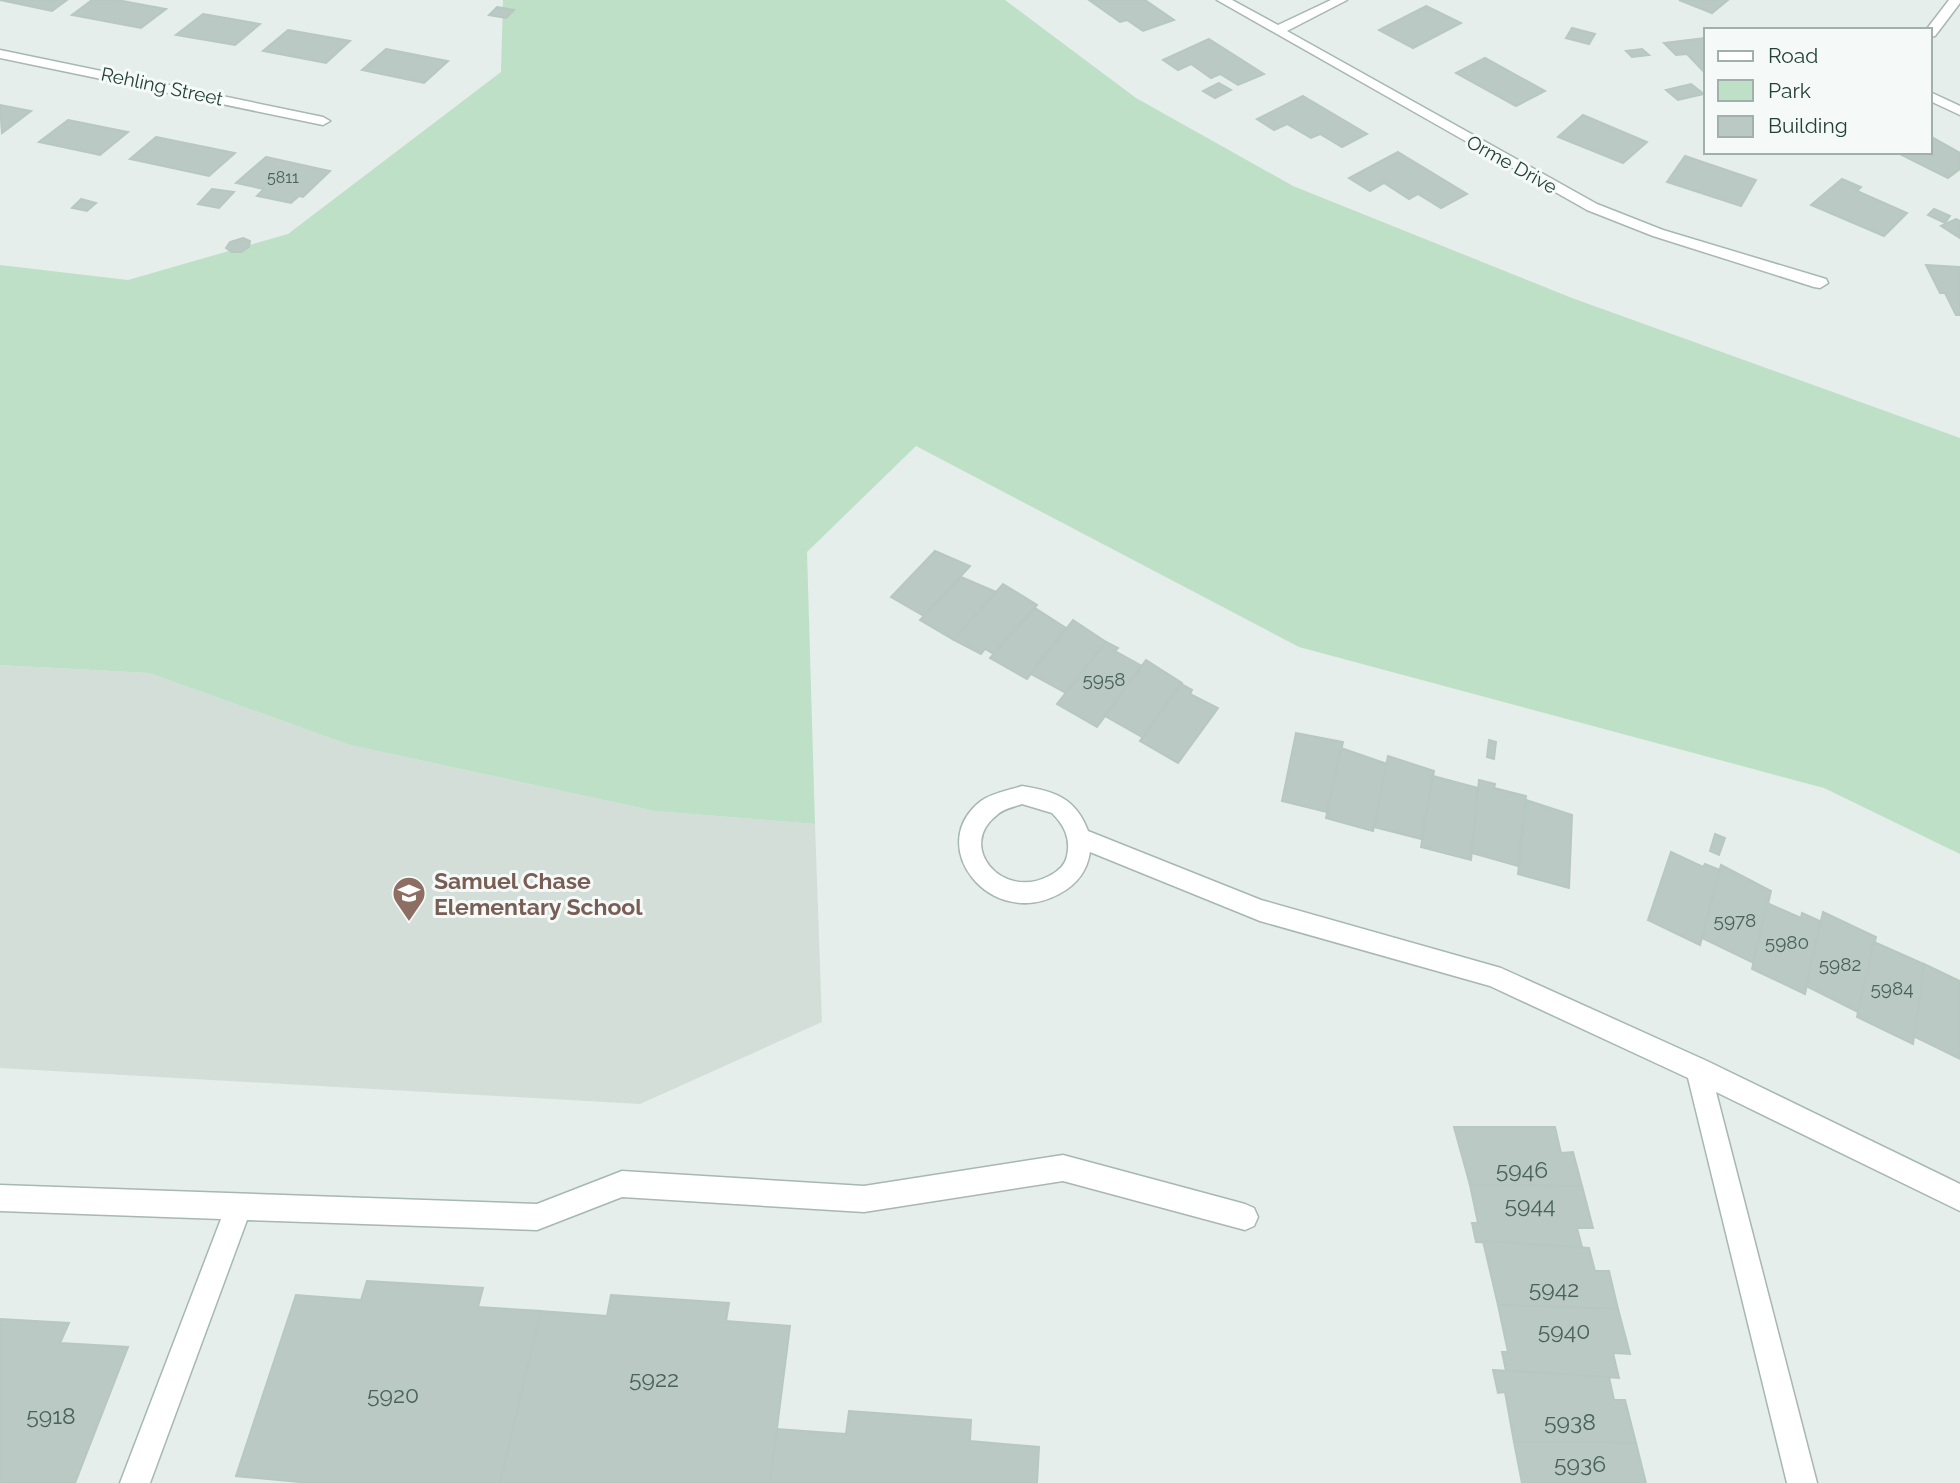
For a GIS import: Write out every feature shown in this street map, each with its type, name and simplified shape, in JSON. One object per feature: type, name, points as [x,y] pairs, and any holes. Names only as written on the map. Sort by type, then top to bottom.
[{"type":"street","name":"Orme Drive","points":[[1223,0],[1592,207],[1658,233],[1821,283]]},
{"type":"street","points":[[1276,31],[1341,0]]},
{"type":"street","points":[[1932,30],[1956,0]]},
{"type":"street","name":"Rehling Street","points":[[0,54],[323,121]]},
{"type":"street","points":[[1932,97],[1960,111]]},
{"type":"street","points":[[1080,838],[1079,858],[1069,876],[1055,888],[1028,895],[1008,893],[985,880],[974,866],[970,854],[969,837],[984,811],[1004,799],[1022,795],[1049,800],[1065,811],[1080,838],[1260,910],[1493,976],[1698,1070],[1960,1198]]},
{"type":"street","points":[[1698,1070],[1802,1483]]},
{"type":"street","points":[[0,1198],[537,1217],[622,1184],[864,1199],[1063,1168],[1245,1217]]},
{"type":"street","points":[[135,1483],[239,1207]]},
{"type":"shaded area","name":"Samuel Chase Elementary School","points":[[0,665],[149,673],[350,745],[655,811],[815,824],[822,1022],[640,1104],[0,1068]]},
{"type":"green space","points":[[503,0],[1005,0],[1136,98],[1293,186],[1572,298],[1960,438],[1960,854],[1824,788],[1299,647],[916,446],[807,552],[815,824],[655,811],[350,745],[149,673],[0,665],[0,265],[128,280],[288,234],[501,72]]},
{"type":"building","points":[[0,0],[67,0],[52,11]]},
{"type":"building","points":[[92,0],[117,0],[166,9],[141,28],[72,15]]},
{"type":"building","points":[[1089,0],[1145,0],[1174,20],[1143,31],[1127,20],[1120,22]]},
{"type":"building","points":[[1679,0],[1728,0],[1712,13]]},
{"type":"building","points":[[1426,6],[1461,23],[1413,48],[1379,30]]},
{"type":"building","points":[[497,7],[514,10],[506,18],[489,15]]},
{"type":"building","points":[[203,14],[260,24],[235,45],[176,35]]},
{"type":"building","points":[[1572,28],[1595,34],[1589,44],[1566,38]]},
{"type":"building","points":[[288,30],[350,41],[326,63],[263,51]]},
{"type":"building","points":[[1704,38],[1704,72],[1687,54],[1676,55],[1664,43]]},
{"type":"building","points":[[1209,39],[1264,74],[1238,85],[1220,74],[1211,78],[1191,64],[1178,70],[1163,60]]},
{"type":"building","points":[[386,49],[448,61],[424,83],[362,70]]},
{"type":"building","points":[[1642,49],[1649,55],[1632,57],[1626,51]]},
{"type":"building","points":[[1485,58],[1545,91],[1516,106],[1456,73]]},
{"type":"building","points":[[1219,83],[1231,90],[1215,98],[1203,91]]},
{"type":"building","points":[[1691,84],[1704,94],[1678,100],[1666,90]]},
{"type":"building","points":[[1303,96],[1367,134],[1342,147],[1320,134],[1311,138],[1287,124],[1274,130],[1257,119]]},
{"type":"building","points":[[0,105],[31,111],[2,133]]},
{"type":"building","points":[[1583,115],[1647,142],[1623,163],[1558,137]]},
{"type":"building","points":[[68,120],[128,132],[100,155],[39,142]]},
{"type":"building","points":[[156,137],[235,153],[209,176],[130,159]]},
{"type":"building","points":[[1932,137],[1960,153],[1960,169],[1948,178],[1900,154],[1932,154]]},
{"type":"building","points":[[1398,152],[1467,194],[1441,208],[1418,194],[1409,199],[1384,183],[1370,191],[1349,178]]},
{"type":"building","points":[[1685,156],[1756,180],[1741,206],[1667,182]]},
{"type":"building","points":[[266,157],[330,171],[303,197],[299,196],[291,203],[257,196],[264,189],[236,183]]},
{"type":"building","points":[[1842,179],[1861,187],[1857,191],[1907,213],[1884,236],[1811,205]]},
{"type":"building","points":[[212,189],[234,192],[219,208],[198,204]]},
{"type":"building","points":[[81,199],[96,203],[87,211],[72,208]]},
{"type":"building","points":[[1934,209],[1950,216],[1945,223],[1928,215]]},
{"type":"building","points":[[1956,219],[1960,221],[1960,238],[1941,226]]},
{"type":"building","points":[[243,238],[250,241],[249,247],[241,252],[232,252],[226,248],[230,242]]},
{"type":"building","points":[[1926,265],[1960,267],[1960,315],[1956,315],[1945,293],[1940,293]]},
{"type":"building","points":[[935,551],[970,566],[924,616],[891,597]]},
{"type":"building","points":[[961,577],[996,592],[954,640],[920,620]]},
{"type":"building","points":[[1003,584],[1037,605],[994,654],[985,649],[981,654],[954,640]]},
{"type":"building","points":[[1035,608],[1066,628],[1027,679],[990,658]]},
{"type":"building","points":[[1073,620],[1106,642],[1066,693],[1031,674]]},
{"type":"building","points":[[1106,642],[1118,648],[1115,651],[1142,666],[1097,727],[1057,704]]},
{"type":"building","points":[[1146,660],[1182,683],[1142,737],[1105,716]]},
{"type":"building","points":[[1181,684],[1192,690],[1190,694],[1218,708],[1178,763],[1140,741]]},
{"type":"building","points":[[1296,733],[1343,742],[1327,812],[1282,801]]},
{"type":"building","points":[[1489,740],[1496,742],[1494,759],[1487,757]]},
{"type":"building","points":[[1341,748],[1387,764],[1373,831],[1326,818]]},
{"type":"building","points":[[1388,756],[1434,771],[1421,839],[1374,827]]},
{"type":"building","points":[[1433,776],[1478,788],[1471,860],[1421,847]]},
{"type":"building","points":[[1479,780],[1495,784],[1494,788],[1526,796],[1518,866],[1472,853]]},
{"type":"building","points":[[1526,800],[1572,815],[1569,888],[1518,874]]},
{"type":"building","points":[[1715,834],[1725,838],[1719,855],[1710,851]]},
{"type":"building","points":[[1671,852],[1703,867],[1705,864],[1720,870],[1700,945],[1648,920]]},
{"type":"building","points":[[1721,865],[1771,891],[1754,963],[1702,938]]},
{"type":"building","points":[[1767,903],[1801,918],[1802,913],[1820,921],[1805,994],[1752,969]]},
{"type":"building","points":[[1823,912],[1876,937],[1858,1012],[1806,986]]},
{"type":"building","points":[[1874,942],[1924,964],[1913,1044],[1857,1017]]},
{"type":"building","points":[[1924,964],[1960,981],[1960,1059],[1915,1037]]},
{"type":"building","points":[[1454,1127],[1555,1127],[1561,1153],[1573,1152],[1582,1186],[1470,1185]]},
{"type":"building","points":[[1470,1185],[1582,1186],[1593,1228],[1577,1228],[1582,1247],[1476,1242],[1472,1223],[1478,1223]]},
{"type":"building","points":[[1483,1241],[1589,1248],[1595,1271],[1609,1271],[1618,1309],[1498,1305]]},
{"type":"building","points":[[367,1281],[483,1288],[478,1307],[541,1311],[500,1483],[310,1483],[236,1476],[296,1295],[361,1300]]},
{"type":"building","points":[[611,1295],[729,1303],[726,1321],[790,1326],[770,1483],[500,1483],[541,1311],[607,1316]]},
{"type":"building","points":[[1498,1305],[1618,1309],[1630,1354],[1613,1353],[1619,1378],[1506,1371],[1502,1352],[1508,1352]]},
{"type":"building","points":[[0,1319],[69,1323],[60,1343],[128,1347],[75,1483],[0,1483]]},
{"type":"building","points":[[1493,1370],[1609,1377],[1614,1400],[1625,1400],[1636,1443],[1514,1442],[1505,1392],[1498,1393]]},
{"type":"building","points":[[849,1411],[971,1420],[970,1441],[1039,1447],[1037,1483],[770,1483],[777,1429],[846,1434]]},
{"type":"building","points":[[1514,1442],[1636,1443],[1646,1483],[1522,1483]]},
{"type":"place","name":"Samuel Chase Elementary School","points":[[409,923]]}]
